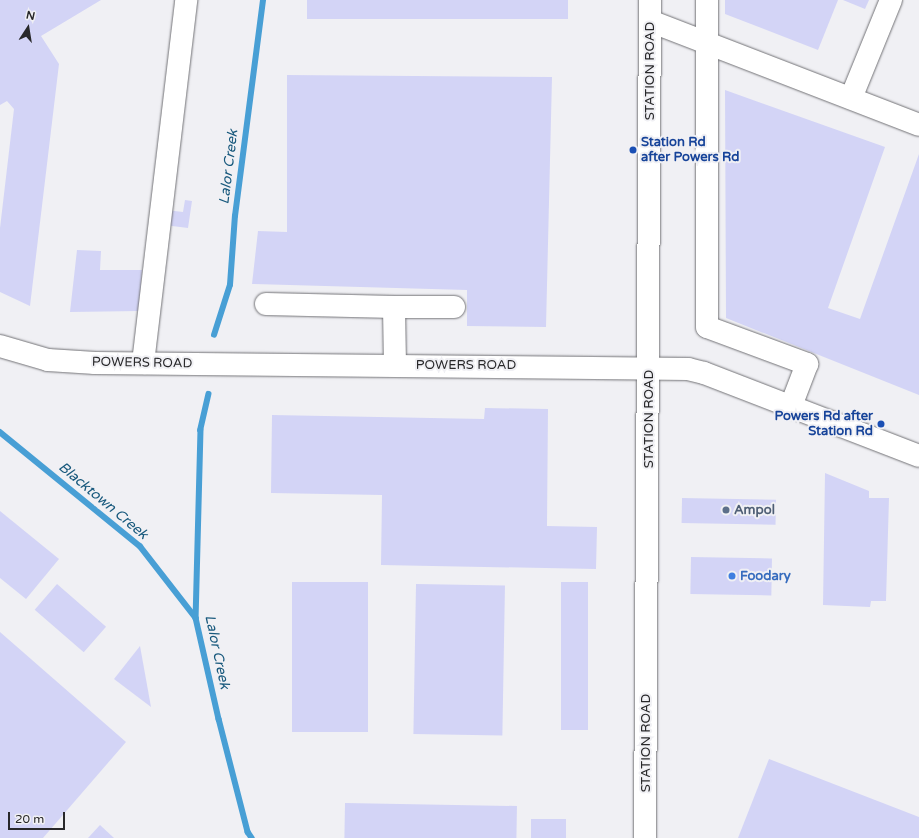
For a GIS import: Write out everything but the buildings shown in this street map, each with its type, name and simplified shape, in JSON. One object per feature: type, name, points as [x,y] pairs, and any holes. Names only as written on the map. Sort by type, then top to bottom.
[{"type":"street","points":[[143,363],[186,0]]},
{"type":"street","points":[[707,0],[707,327],[807,364],[791,406]]},
{"type":"street","points":[[851,98],[891,0]]},
{"type":"street","points":[[650,10],[707,42],[919,125]]},
{"type":"street","name":"STATION ROAD","points":[[645,838],[650,10]]},
{"type":"street","points":[[266,304],[454,307]]},
{"type":"street","points":[[394,307],[395,365]]},
{"type":"street","name":"POWERS ROAD","points":[[0,346],[48,360],[143,363],[649,367],[704,373],[919,456]]},
{"type":"waterway","name":"Lalor Creek","points":[[214,335],[230,285],[235,216],[263,0]]},
{"type":"waterway","name":"Blacktown Creek","points":[[209,394],[201,430],[196,618],[219,719],[248,832],[252,838]]},
{"type":"waterway","name":"Blacktown Creek","points":[[0,432],[140,546],[196,618]]},
{"type":"place","name":"Station Rd after Powers Rd","points":[[633,150]]},
{"type":"place","name":"Powers Rd after Station Rd","points":[[881,424]]},
{"type":"place","name":"Ampol","points":[[726,510]]},
{"type":"place","name":"Foodary","points":[[732,576]]}]
